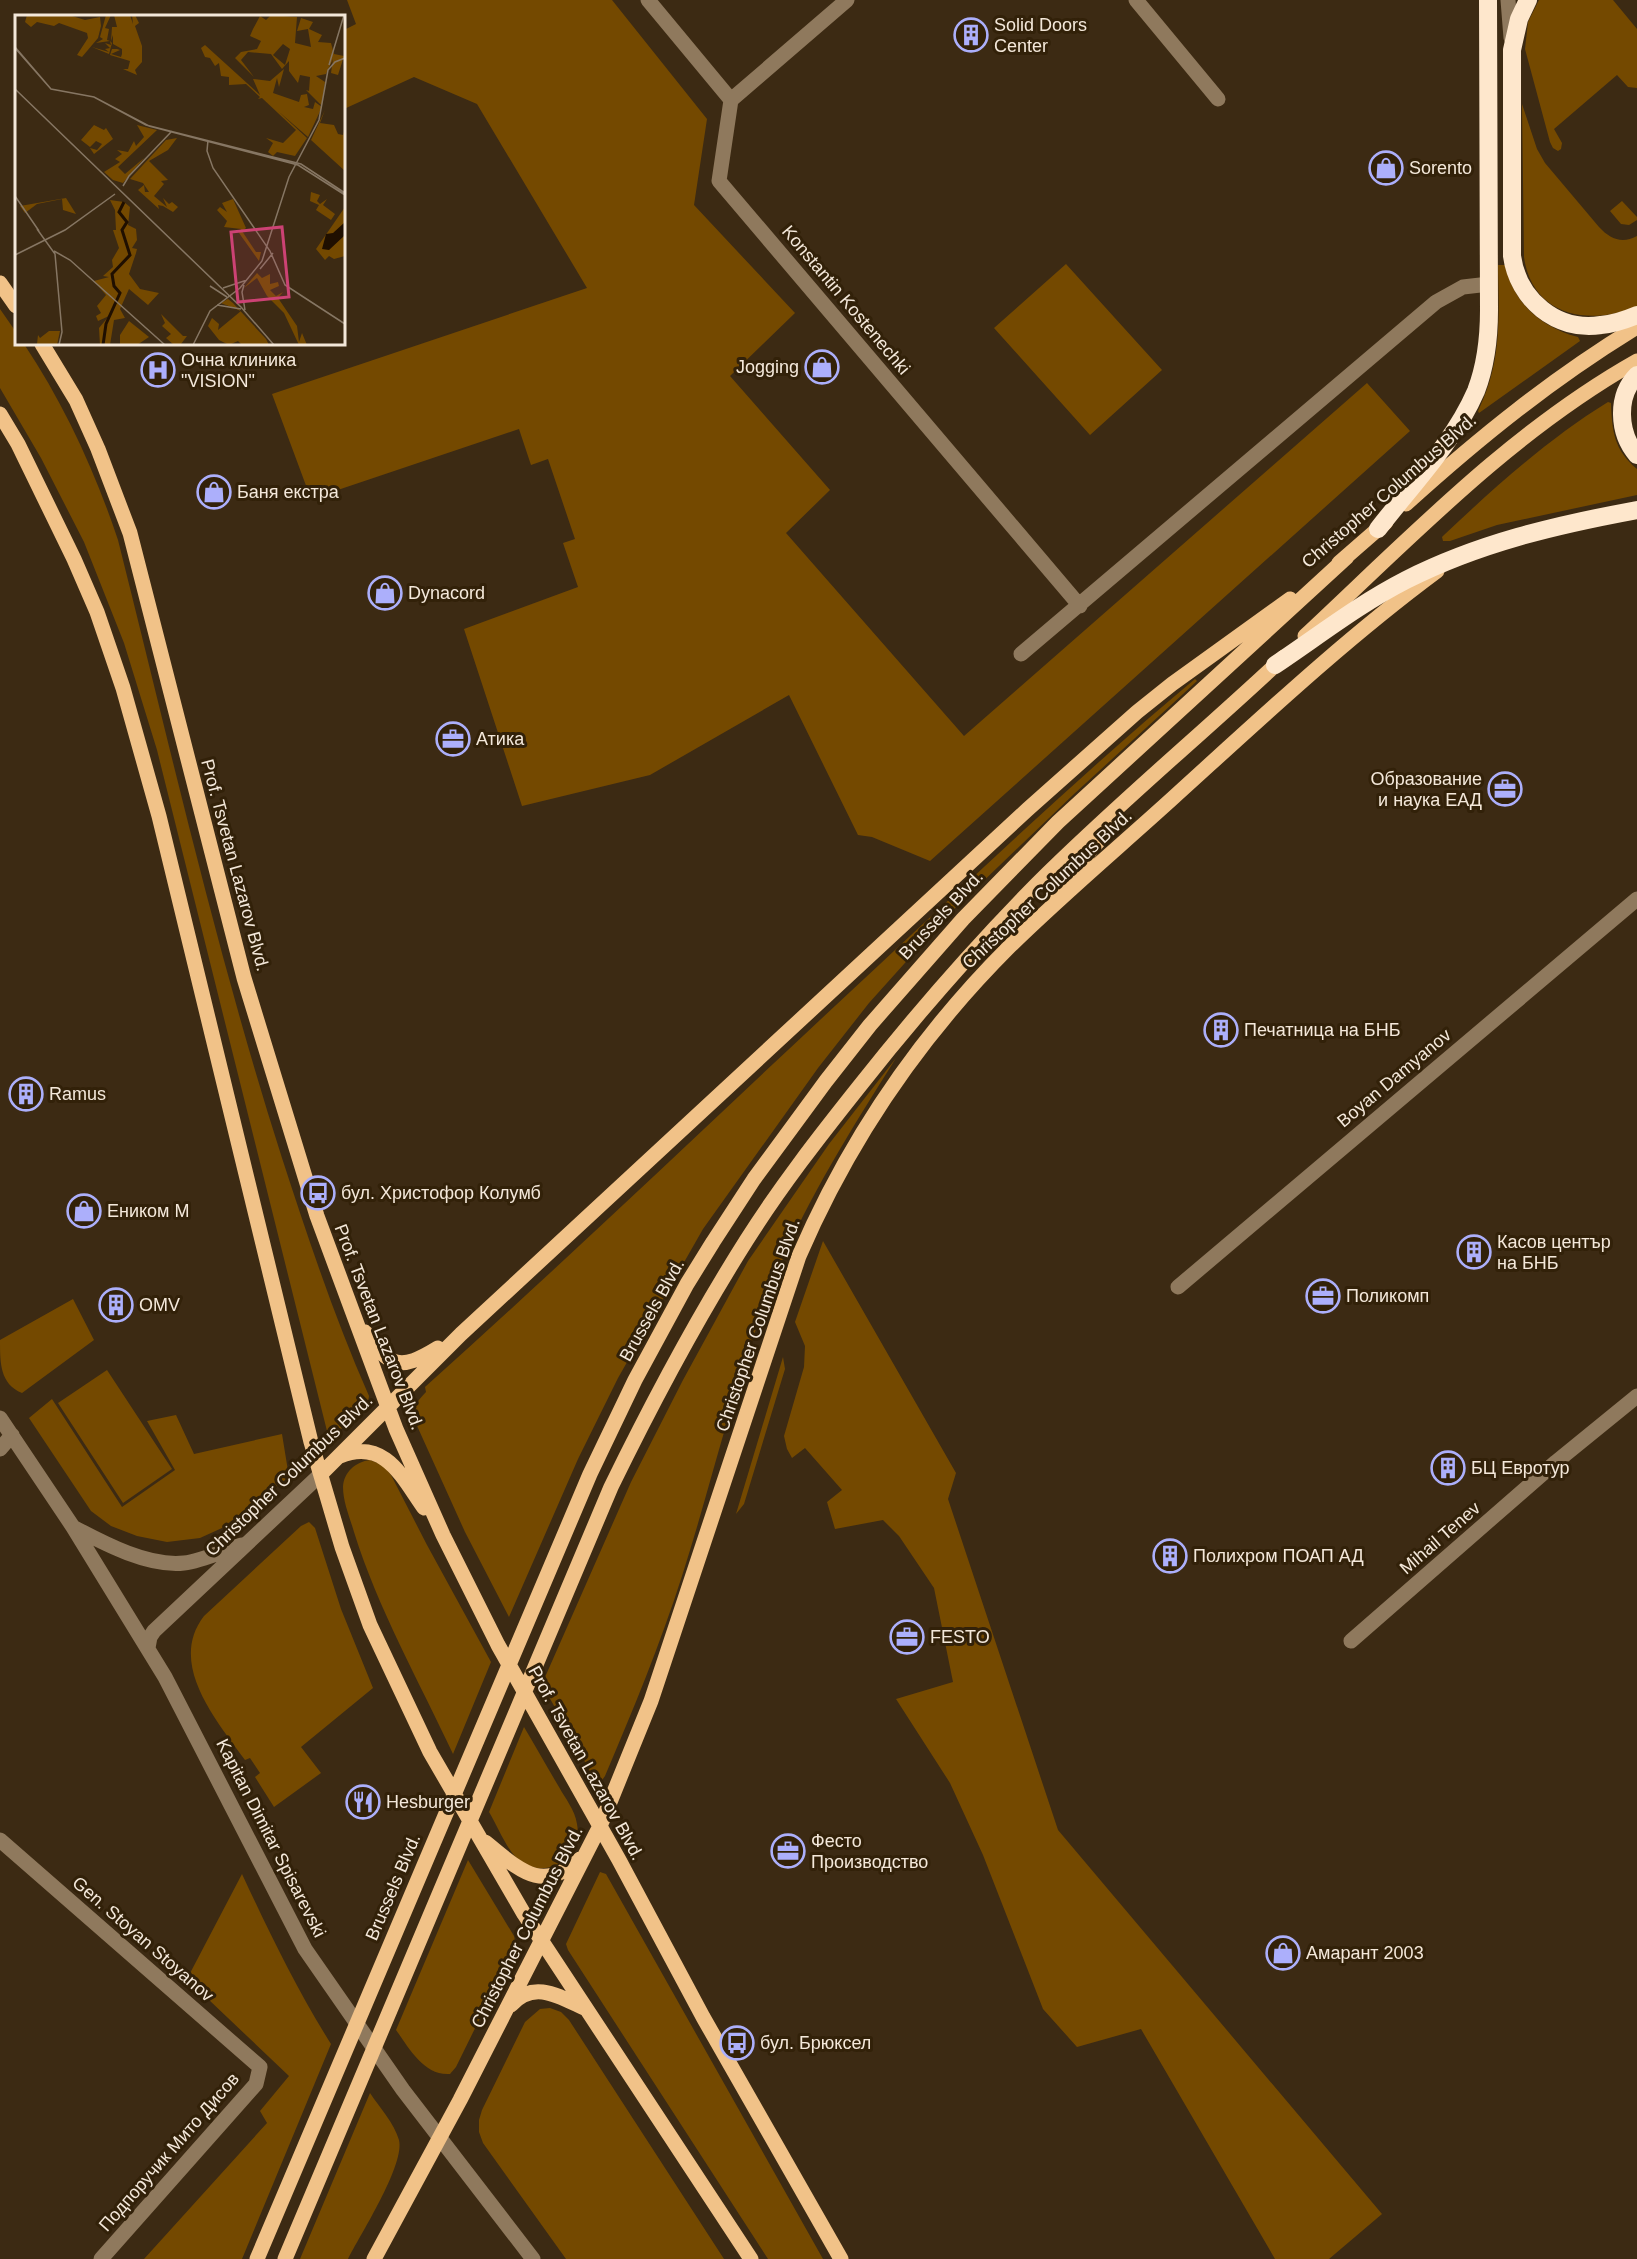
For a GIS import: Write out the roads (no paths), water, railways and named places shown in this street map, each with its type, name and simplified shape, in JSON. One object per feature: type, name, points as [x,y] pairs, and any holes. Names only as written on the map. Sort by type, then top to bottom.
[{"type":"highway","points":[[1378,529],[1449,438],[1475,391],[1487,343],[1489,284],[1488,0]]},
{"type":"highway","points":[[1528,0],[1519,19],[1512,50],[1512,256],[1516,276],[1529,298],[1554,318],[1567,323],[1600,326],[1637,315]]},
{"type":"highway","points":[[1637,375],[1629,383],[1625,392],[1622,409],[1623,429],[1637,455]]},
{"type":"highway","points":[[1275,665],[1374,598],[1456,556],[1539,529],[1637,510]]},
{"type":"main road","points":[[0,283],[15,305]]},
{"type":"main road","name":"Christopher Columbus Blvd.","points":[[321,1474],[461,1334],[1028,809],[1129,719],[1172,684],[1347,557],[1498,423],[1552,382],[1637,327]]},
{"type":"main road","name":"Prof. Tsvetan Lazarov Blvd.","points":[[43,345],[76,400],[113,485],[130,533],[244,978],[305,1180],[388,1407],[443,1535],[498,1645],[600,1826],[703,2017],[841,2259]]},
{"type":"main road","points":[[285,2259],[611,1487],[654,1400],[710,1299],[747,1239],[795,1169],[910,1022],[959,966],[1038,883],[1275,665],[1467,483],[1574,401],[1637,361]]},
{"type":"main road","points":[[0,414],[18,444],[74,559],[97,612],[123,688],[159,816],[299,1395],[342,1547],[370,1625],[430,1752],[478,1837],[542,1941],[751,2259]]},
{"type":"main road","name":"Christopher Columbus Blvd.","points":[[374,2259],[507,2010],[600,1826],[651,1701],[799,1256],[840,1168],[881,1103],[940,1023],[1010,947],[1319,665],[1456,556]]},
{"type":"main road","name":"Brussels Blvd.","points":[[257,2259],[590,1474],[635,1380],[687,1284],[754,1179],[833,1072],[924,962],[1058,822],[1347,557]]},
{"type":"main road","points":[[1010,947],[1142,787]]},
{"type":"main road","points":[[353,1315],[380,1353],[386,1359],[399,1363],[419,1359],[461,1334]]},
{"type":"main road","points":[[337,1457],[365,1451],[384,1457],[391,1463],[443,1535]]},
{"type":"main road","points":[[478,1837],[520,1870],[541,1877],[564,1872],[586,1854]]},
{"type":"main road","points":[[507,2010],[517,1998],[539,1991],[558,1995],[586,2009]]},
{"type":"street","points":[[648,0],[731,100],[847,0]]},
{"type":"street","points":[[1136,0],[1218,99]]},
{"type":"street","points":[[1508,0],[1512,50]]},
{"type":"street","name":"Konstantin Kostenechki","points":[[731,100],[719,181],[1080,606]]},
{"type":"street","points":[[1021,654],[1436,302],[1463,288],[1489,284]]},
{"type":"street","name":"Boyan Damyanov","points":[[1178,1287],[1637,899]]},
{"type":"street","name":"Mihail Tenev","points":[[1352,1641],[1556,1462],[1637,1396]]},
{"type":"street","name":"Kapitan Dimitar Spisarevski","points":[[0,1418],[73,1527],[148,1648],[194,1732],[305,1949],[345,2010],[439,2139],[533,2259]]},
{"type":"street","points":[[0,1449],[12,1435]]},
{"type":"street","name":"Christopher Columbus Blvd.","points":[[148,1648],[154,1631],[321,1474]]},
{"type":"street","points":[[73,1527],[110,1545],[151,1560],[185,1563],[248,1543]]},
{"type":"street","name":"Gen. Stoyan Stoyanov","points":[[0,1840],[260,2067]]},
{"type":"street","name":"Подпоручик Мито Дисов","points":[[101,2259],[256,2084],[260,2067]]},
{"type":"place","name":"Solid Doors Center","points":[[971,35]]},
{"type":"place","name":"Sorento","points":[[1386,168]]},
{"type":"place","name":"Jogging","points":[[822,367]]},
{"type":"place","name":"Очна клиника \"VISION\"","points":[[158,370]]},
{"type":"place","name":"Баня екстра","points":[[214,492]]},
{"type":"place","name":"Dynacord","points":[[385,593]]},
{"type":"place","name":"Атика","points":[[453,739]]},
{"type":"place","name":"Образование и наука ЕАД","points":[[1505,789]]},
{"type":"place","name":"Печатница на БНБ","points":[[1221,1030]]},
{"type":"place","name":"Ramus","points":[[26,1094]]},
{"type":"place","name":"бул. Христофор Колумб","points":[[318,1193]]},
{"type":"place","name":"Еником М","points":[[84,1211]]},
{"type":"place","name":"Касов център на БНБ","points":[[1474,1252]]},
{"type":"place","name":"Поликомп","points":[[1323,1296]]},
{"type":"place","name":"OMV","points":[[116,1305]]},
{"type":"place","name":"БЦ Евротур","points":[[1448,1468]]},
{"type":"place","name":"Полихром ПОАП АД","points":[[1170,1556]]},
{"type":"place","name":"FESTO","points":[[907,1637]]},
{"type":"place","name":"Hesburger","points":[[363,1802]]},
{"type":"place","name":"Фесто Производство","points":[[788,1851]]},
{"type":"place","name":"Амарант 2003","points":[[1283,1953]]},
{"type":"place","name":"бул. Брюксел","points":[[737,2043]]}]
